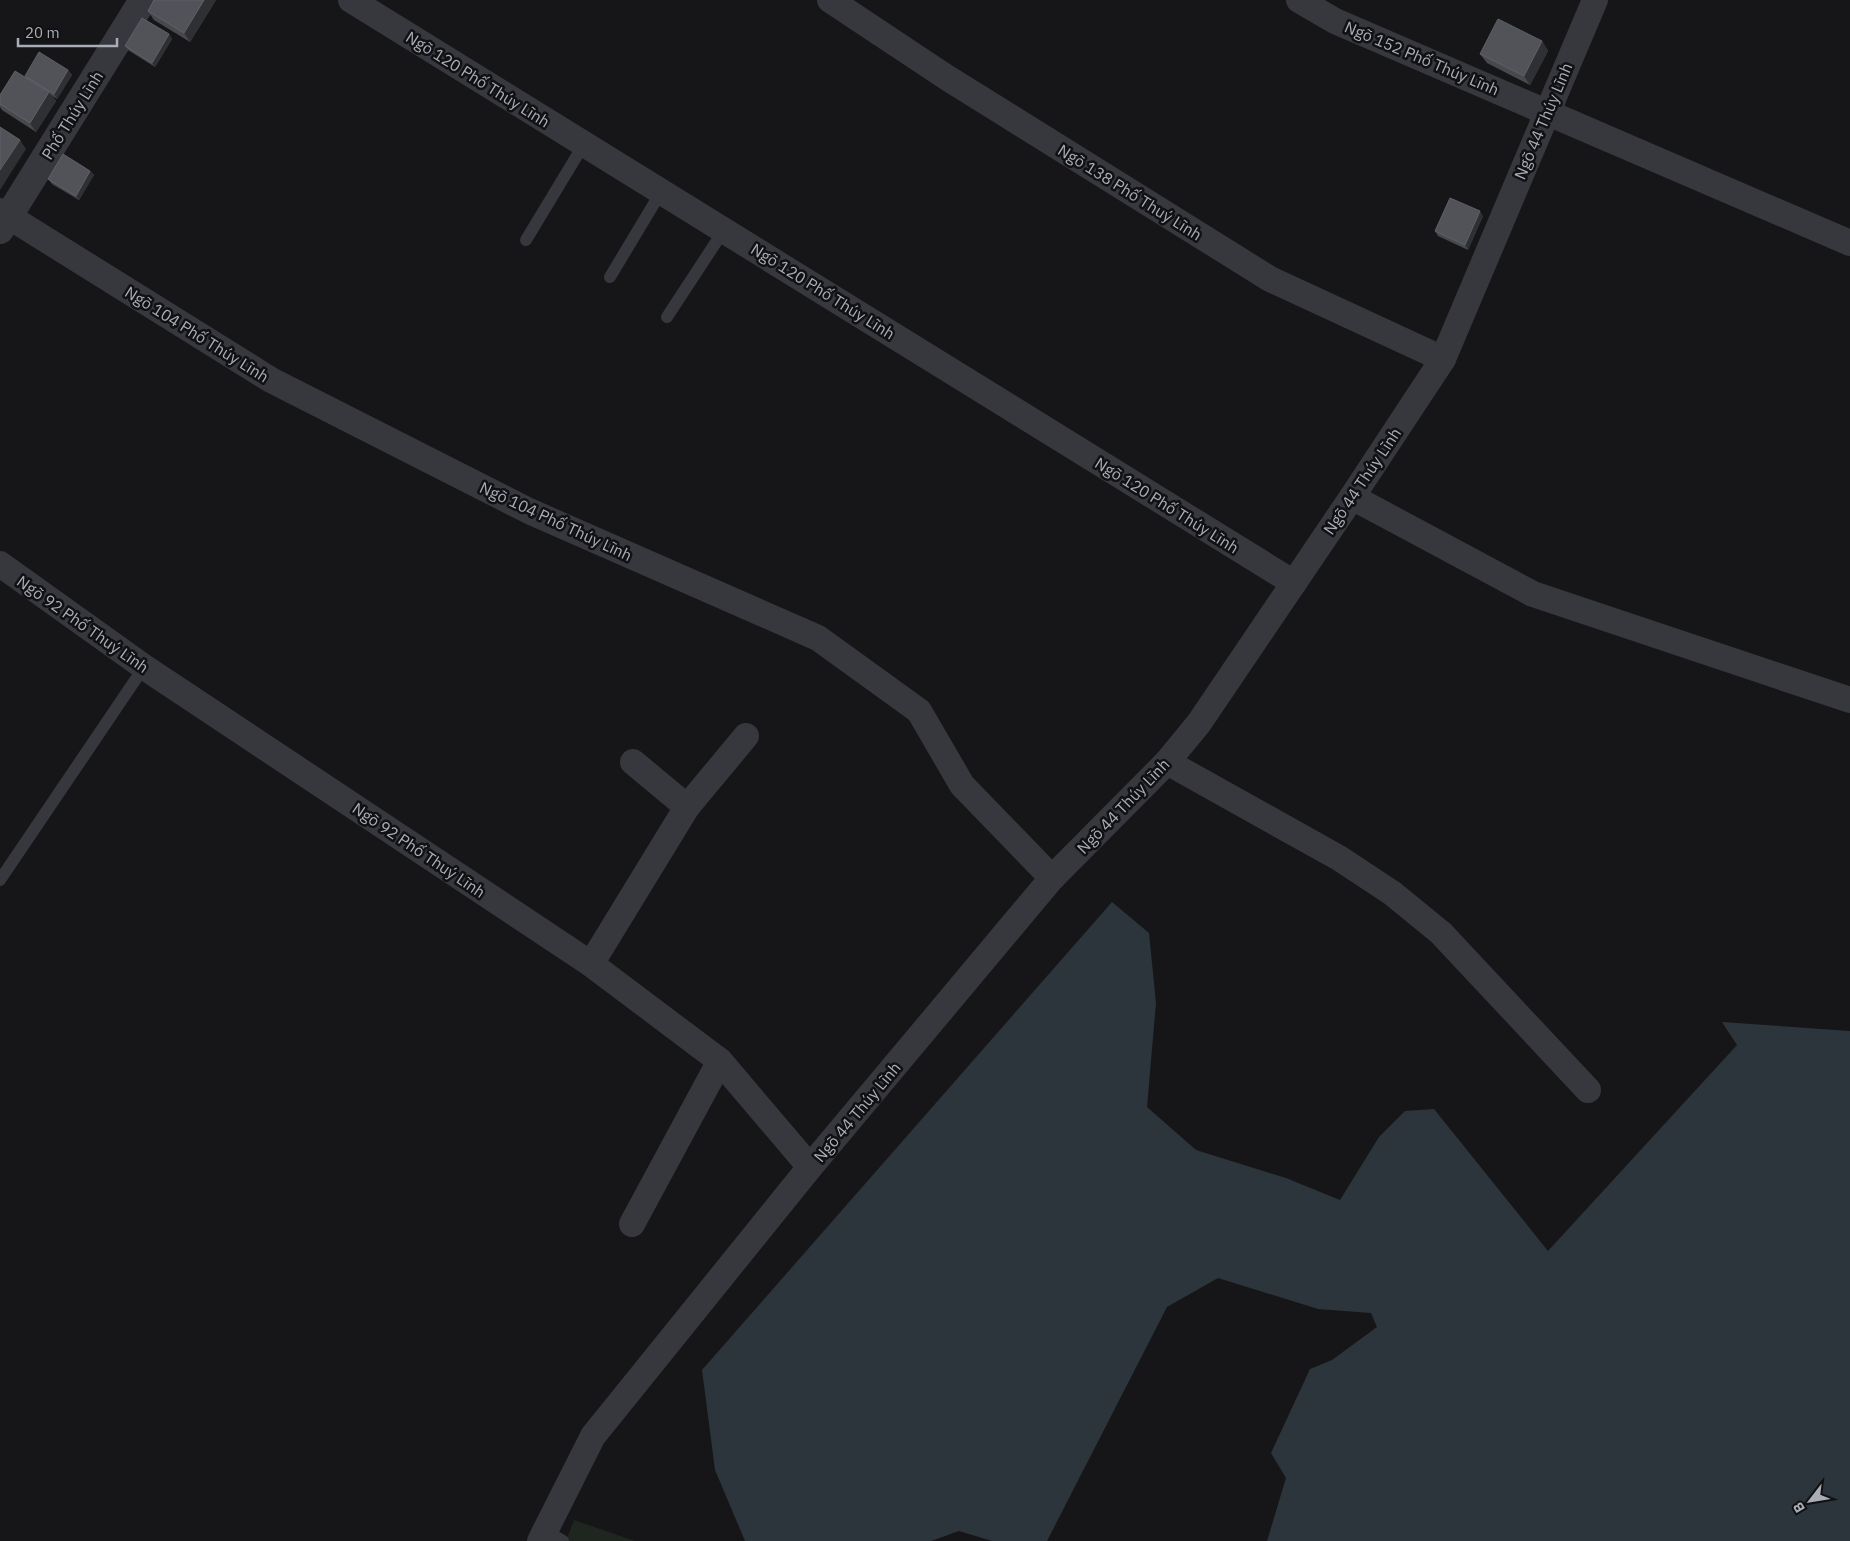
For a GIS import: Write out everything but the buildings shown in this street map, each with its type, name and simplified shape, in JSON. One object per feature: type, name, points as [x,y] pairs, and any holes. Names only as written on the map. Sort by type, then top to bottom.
[{"type":"street","name":"Ngõ 120 Phố Thúy Lĩnh","points":[[351,0],[1294,583]]},
{"type":"street","name":"Ngõ 138 Phố Thuý Lĩnh","points":[[830,0],[946,78],[1270,279],[1443,359]]},
{"type":"street","name":"Ngõ 152 Phố Thúy Lĩnh","points":[[1299,0],[1336,21],[1850,243]]},
{"type":"street","name":"Ngõ 44 Thúy Lĩnh","points":[[549,1537],[593,1436],[810,1168],[1052,878],[1167,762],[1199,723],[1443,359],[1594,0]]},
{"type":"street","name":"Phố Thúy Lĩnh","points":[[3,219],[142,1]]},
{"type":"street","name":"Ngõ 104 Phố Thúy Lĩnh","points":[[3,219],[271,380],[529,511],[818,638],[919,711],[962,785],[1052,878]]},
{"type":"street","points":[[1352,497],[1533,594],[1850,700]]},
{"type":"street","name":"Ngõ 92 Phố Thuý Lĩnh","points":[[0,564],[144,667],[591,964],[720,1060],[810,1168]]},
{"type":"street","points":[[591,964],[687,807],[746,736]]},
{"type":"street","points":[[633,762],[687,807]]},
{"type":"street","points":[[1167,762],[1339,858],[1392,893],[1441,934],[1588,1090]]},
{"type":"street","points":[[632,1224],[720,1060]]},
{"type":"lane","points":[[526,240],[584,144]]},
{"type":"lane","points":[[610,277],[661,192]]},
{"type":"lane","points":[[667,318],[724,230]]},
{"type":"lane","points":[[0,880],[144,667]]},
{"type":"shaded area","points":[[1112,902],[1149,933],[1156,1003],[1147,1107],[1196,1150],[1286,1178],[1340,1200],[1379,1137],[1405,1111],[1434,1109],[1548,1251],[1737,1045],[1722,1022],[1850,1031],[1850,1541],[1267,1541],[1286,1478],[1271,1453],[1310,1369],[1332,1360],[1377,1327],[1371,1313],[1318,1309],[1218,1278],[1167,1307],[1047,1541],[992,1541],[959,1531],[931,1541],[745,1541],[715,1470],[702,1370]]},
{"type":"shaded area","points":[[574,1520],[635,1541],[566,1541]]}]
